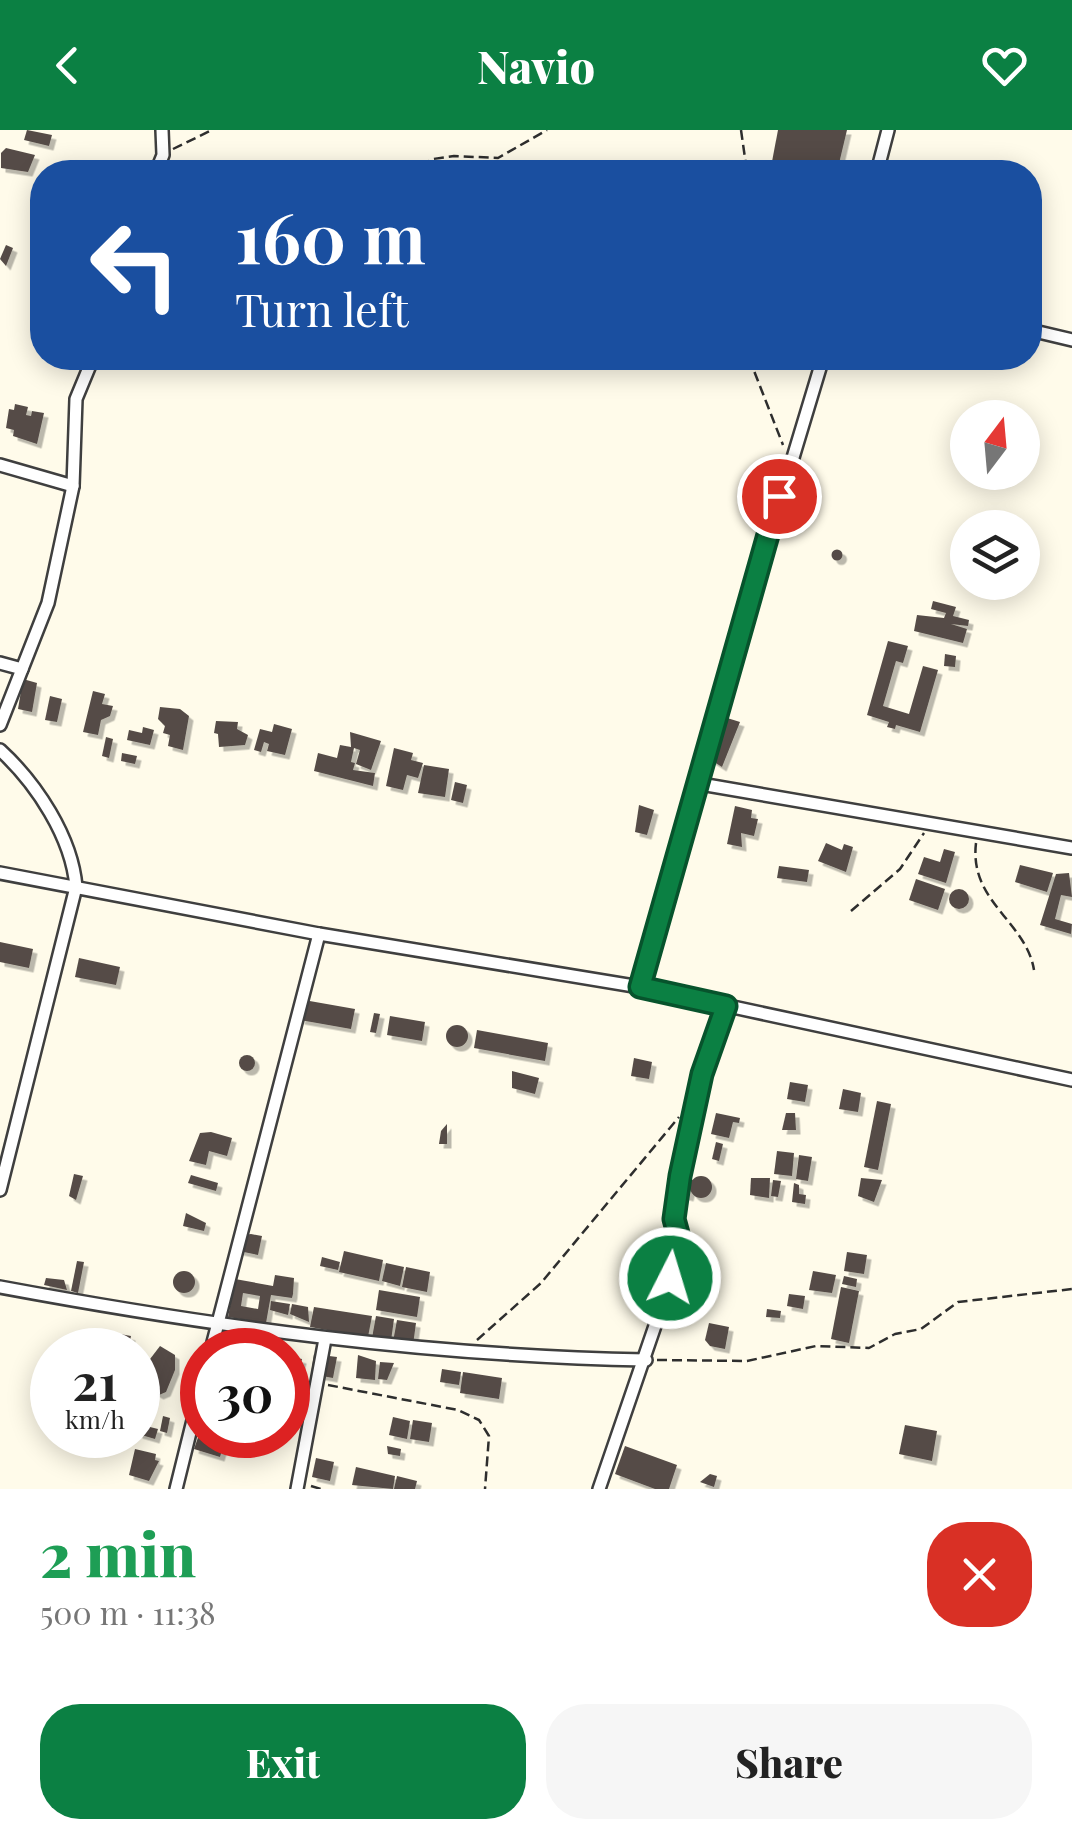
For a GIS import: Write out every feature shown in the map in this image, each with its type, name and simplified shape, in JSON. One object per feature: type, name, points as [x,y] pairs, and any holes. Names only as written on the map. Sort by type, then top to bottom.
[{"type":"street","points":[[161,160],[162,130]]},
{"type":"street","points":[[880,160],[888,130]]},
{"type":"street","points":[[1042,333],[1072,340]]},
{"type":"street","points":[[0,725],[48,604],[73,486],[76,399],[87,370]]},
{"type":"street","points":[[640,987],[695,782],[820,370]]},
{"type":"street","points":[[0,464],[73,486]]},
{"type":"street","points":[[0,664],[22,669]]},
{"type":"street","points":[[0,750],[33,783],[72,862],[76,887],[0,1190]]},
{"type":"street","points":[[695,782],[1072,848]]},
{"type":"street","points":[[0,874],[319,934],[640,987],[1072,1080]]},
{"type":"street","points":[[217,1326],[319,934]]},
{"type":"street","points":[[599,1489],[646,1360],[680,1241],[674,1219],[696,1100],[726,1006]]},
{"type":"street","points":[[0,1286],[217,1326],[325,1339],[460,1354],[646,1360]]},
{"type":"street","points":[[299,1486],[325,1339]]},
{"type":"street","points":[[176,1489],[184,1458]]},
{"type":"path","points":[[163,154],[212,130]]},
{"type":"path","points":[[431,160],[454,156],[498,158],[547,130]]},
{"type":"path","points":[[741,130],[745,160]]},
{"type":"path","points":[[755,370],[790,460]]},
{"type":"path","points":[[850,911],[900,869],[932,824]]},
{"type":"path","points":[[977,832],[974,860],[983,886],[1028,950],[1034,970]]},
{"type":"path","points":[[460,1354],[541,1283],[696,1100]]},
{"type":"path","points":[[646,1360],[747,1360],[816,1346],[868,1348],[895,1334],[920,1330],[958,1302],[1072,1289]]},
{"type":"path","points":[[317,1384],[472,1416],[484,1425],[490,1442],[485,1489]]},
{"type":"path","points":[[299,1486],[321,1489]]},
{"type":"building","points":[[27,130],[52,135],[49,146],[24,140]]},
{"type":"building","points":[[778,130],[847,130],[840,160],[772,160]]},
{"type":"building","points":[[6,148],[35,155],[28,172],[1,168],[1,153]]},
{"type":"building","points":[[6,245],[13,248],[6,266],[0,259]]},
{"type":"building","points":[[15,404],[28,407],[26,415],[31,416],[32,411],[44,413],[37,444],[13,436],[14,430],[6,428],[9,409],[14,410]]},
{"type":"building","points":[[837,549],[843,555],[837,561],[831,555]]},
{"type":"building","points":[[933,601],[956,607],[953,616],[969,620],[968,626],[951,624],[967,629],[963,643],[914,631],[917,615],[944,618],[946,613],[931,609]]},
{"type":"building","points":[[888,641],[908,646],[903,663],[896,661],[883,706],[909,714],[923,666],[938,670],[920,732],[896,725],[895,729],[887,727],[889,722],[867,715]]},
{"type":"building","points":[[945,654],[956,656],[955,667],[944,666]]},
{"type":"building","points":[[23,679],[37,683],[32,712],[18,709]]},
{"type":"building","points":[[93,691],[105,694],[102,704],[113,706],[110,716],[101,720],[98,735],[83,732]]},
{"type":"building","points":[[50,696],[62,699],[57,722],[45,720]]},
{"type":"building","points":[[160,707],[180,709],[189,716],[183,750],[168,746],[170,735],[163,733],[165,726],[158,719]]},
{"type":"building","points":[[724,717],[740,722],[722,767],[711,760]]},
{"type":"building","points":[[216,721],[238,722],[237,729],[248,735],[245,745],[219,747],[218,734],[214,733]]},
{"type":"building","points":[[274,724],[292,729],[285,755],[267,751],[269,744],[264,742],[261,752],[254,750],[260,729],[272,732]]},
{"type":"building","points":[[143,727],[154,730],[150,745],[127,740],[129,730],[142,733]]},
{"type":"building","points":[[350,732],[381,741],[371,770],[356,764],[360,750],[354,748],[351,762],[355,763],[353,770],[375,773],[373,786],[314,771],[318,753],[337,758],[340,745],[351,747]]},
{"type":"building","points":[[106,737],[113,739],[109,758],[102,756]]},
{"type":"building","points":[[394,748],[413,753],[411,760],[423,763],[418,778],[407,775],[403,790],[386,786]]},
{"type":"building","points":[[122,753],[137,756],[135,764],[121,761]]},
{"type":"building","points":[[424,765],[449,769],[445,797],[418,793]]},
{"type":"building","points":[[455,782],[467,785],[463,803],[451,800]]},
{"type":"building","points":[[639,805],[654,810],[647,835],[635,832]]},
{"type":"building","points":[[735,806],[752,810],[751,818],[758,819],[754,836],[741,833],[742,847],[727,844]]},
{"type":"building","points":[[826,843],[842,850],[844,844],[853,847],[846,872],[818,861]]},
{"type":"building","points":[[944,849],[955,852],[946,883],[918,874],[924,857],[940,862]]},
{"type":"building","points":[[1020,865],[1053,873],[1047,892],[1015,882]]},
{"type":"building","points":[[779,866],[809,870],[807,882],[777,878]]},
{"type":"building","points":[[1069,873],[1072,897],[1061,895],[1055,919],[1072,924],[1071,934],[1040,925],[1056,874]]},
{"type":"building","points":[[916,879],[945,889],[938,910],[909,900]]},
{"type":"building","points":[[959,889],[969,899],[959,909],[949,899]]},
{"type":"building","points":[[0,942],[33,949],[29,968],[0,962]]},
{"type":"building","points":[[79,958],[120,967],[116,985],[75,977]]},
{"type":"building","points":[[304,1000],[355,1009],[351,1029],[300,1020]]},
{"type":"building","points":[[374,1013],[380,1014],[376,1033],[370,1032]]},
{"type":"building","points":[[390,1016],[425,1022],[422,1041],[387,1035]]},
{"type":"building","points":[[457,1025],[465,1028],[465,1044],[457,1047],[449,1044],[446,1036],[449,1028]]},
{"type":"building","points":[[477,1030],[548,1043],[545,1061],[474,1048]]},
{"type":"building","points":[[247,1055],[255,1063],[247,1071],[239,1063]]},
{"type":"building","points":[[634,1058],[652,1062],[649,1079],[631,1076]]},
{"type":"building","points":[[512,1071],[539,1078],[535,1094],[512,1088]]},
{"type":"building","points":[[790,1082],[808,1085],[805,1102],[787,1099]]},
{"type":"building","points":[[843,1089],[861,1093],[858,1112],[839,1109]]},
{"type":"building","points":[[877,1101],[891,1104],[878,1170],[864,1167]]},
{"type":"building","points":[[716,1113],[740,1118],[739,1123],[733,1122],[729,1138],[711,1134]]},
{"type":"building","points":[[786,1113],[795,1113],[796,1130],[782,1130]]},
{"type":"building","points":[[447,1124],[447,1144],[439,1144],[441,1131]]},
{"type":"building","points":[[200,1133],[232,1138],[227,1156],[209,1151],[206,1165],[189,1161]]},
{"type":"building","points":[[716,1142],[723,1144],[719,1161],[712,1159]]},
{"type":"building","points":[[777,1151],[794,1153],[792,1176],[774,1174]]},
{"type":"building","points":[[799,1155],[812,1157],[808,1181],[796,1179]]},
{"type":"building","points":[[74,1174],[83,1176],[76,1200],[69,1196]]},
{"type":"building","points":[[191,1175],[218,1183],[216,1191],[188,1183]]},
{"type":"building","points":[[701,1176],[709,1179],[709,1195],[701,1198],[693,1195],[690,1187],[693,1179]]},
{"type":"building","points":[[751,1178],[770,1178],[769,1198],[750,1195]]},
{"type":"building","points":[[861,1178],[882,1180],[874,1202],[858,1196]]},
{"type":"building","points":[[686,1179],[693,1180],[689,1197],[682,1195]]},
{"type":"building","points":[[773,1180],[781,1181],[778,1197],[771,1196]]},
{"type":"building","points":[[794,1183],[799,1185],[799,1194],[806,1195],[805,1204],[792,1202]]},
{"type":"building","points":[[186,1213],[206,1223],[204,1231],[183,1226]]},
{"type":"building","points":[[243,1235],[262,1236],[258,1255],[239,1251]]},
{"type":"building","points":[[344,1251],[383,1260],[379,1281],[339,1272]]},
{"type":"building","points":[[847,1252],[867,1255],[864,1274],[844,1271]]},
{"type":"building","points":[[322,1257],[340,1262],[338,1270],[320,1266]]},
{"type":"building","points":[[77,1261],[84,1262],[78,1293],[71,1291]]},
{"type":"building","points":[[386,1263],[404,1267],[400,1286],[382,1281]]},
{"type":"building","points":[[406,1267],[430,1272],[427,1292],[402,1287]]},
{"type":"building","points":[[184,1271],[192,1274],[192,1290],[184,1293],[176,1290],[173,1282],[176,1274]]},
{"type":"building","points":[[813,1271],[836,1275],[832,1293],[809,1290]]},
{"type":"building","points":[[275,1275],[294,1278],[292,1298],[271,1295],[266,1323],[228,1317],[235,1279],[273,1286]],"holes":[[[243,1293],[260,1296],[258,1309],[241,1306]]]},
{"type":"building","points":[[844,1276],[857,1279],[856,1287],[842,1284]]},
{"type":"building","points":[[46,1278],[64,1280],[67,1290],[44,1285]]},
{"type":"building","points":[[841,1287],[859,1291],[849,1343],[831,1339]]},
{"type":"building","points":[[379,1290],[420,1297],[417,1317],[376,1310]]},
{"type":"building","points":[[789,1294],[805,1296],[803,1309],[787,1306]]},
{"type":"building","points":[[271,1301],[290,1304],[288,1315],[270,1310]]},
{"type":"building","points":[[292,1304],[308,1307],[309,1322],[290,1314]]},
{"type":"building","points":[[314,1307],[372,1316],[368,1337],[310,1327]]},
{"type":"building","points":[[767,1309],[781,1311],[780,1318],[766,1317]]},
{"type":"building","points":[[376,1316],[394,1319],[391,1341],[372,1338]]},
{"type":"building","points":[[397,1320],[416,1323],[413,1345],[393,1342]]},
{"type":"building","points":[[709,1323],[729,1327],[725,1349],[710,1346],[705,1340]]},
{"type":"building","points":[[160,1346],[175,1355],[175,1370],[166,1392],[160,1395]]},
{"type":"building","points":[[314,1354],[337,1357],[333,1378],[311,1374]]},
{"type":"building","points":[[358,1355],[376,1361],[375,1380],[356,1378]]},
{"type":"building","points":[[380,1362],[394,1363],[387,1380],[378,1379]]},
{"type":"building","points":[[442,1369],[461,1372],[459,1385],[440,1382]]},
{"type":"building","points":[[463,1372],[502,1378],[499,1399],[460,1393]]},
{"type":"building","points":[[163,1416],[170,1418],[167,1433],[160,1431]]},
{"type":"building","points":[[393,1417],[410,1421],[407,1439],[389,1435]]},
{"type":"building","points":[[413,1420],[432,1423],[429,1442],[410,1439]]},
{"type":"building","points":[[905,1425],[937,1431],[932,1461],[899,1454]]},
{"type":"building","points":[[387,1446],[401,1449],[400,1456],[388,1454]]},
{"type":"building","points":[[625,1446],[677,1465],[669,1489],[655,1489],[615,1474]]},
{"type":"building","points":[[133,1458],[159,1461],[149,1481],[129,1475]]},
{"type":"building","points":[[316,1458],[334,1462],[330,1481],[312,1477]]},
{"type":"building","points":[[356,1467],[395,1476],[393,1489],[352,1485]]},
{"type":"building","points":[[710,1474],[717,1476],[714,1487],[700,1482]]},
{"type":"building","points":[[397,1476],[417,1481],[415,1489],[394,1489]]},
{"type":"route","points":[[670,1278],[680,1241],[674,1219],[680,1176],[702,1074],[726,1006],[640,987],[779,496]]}]
